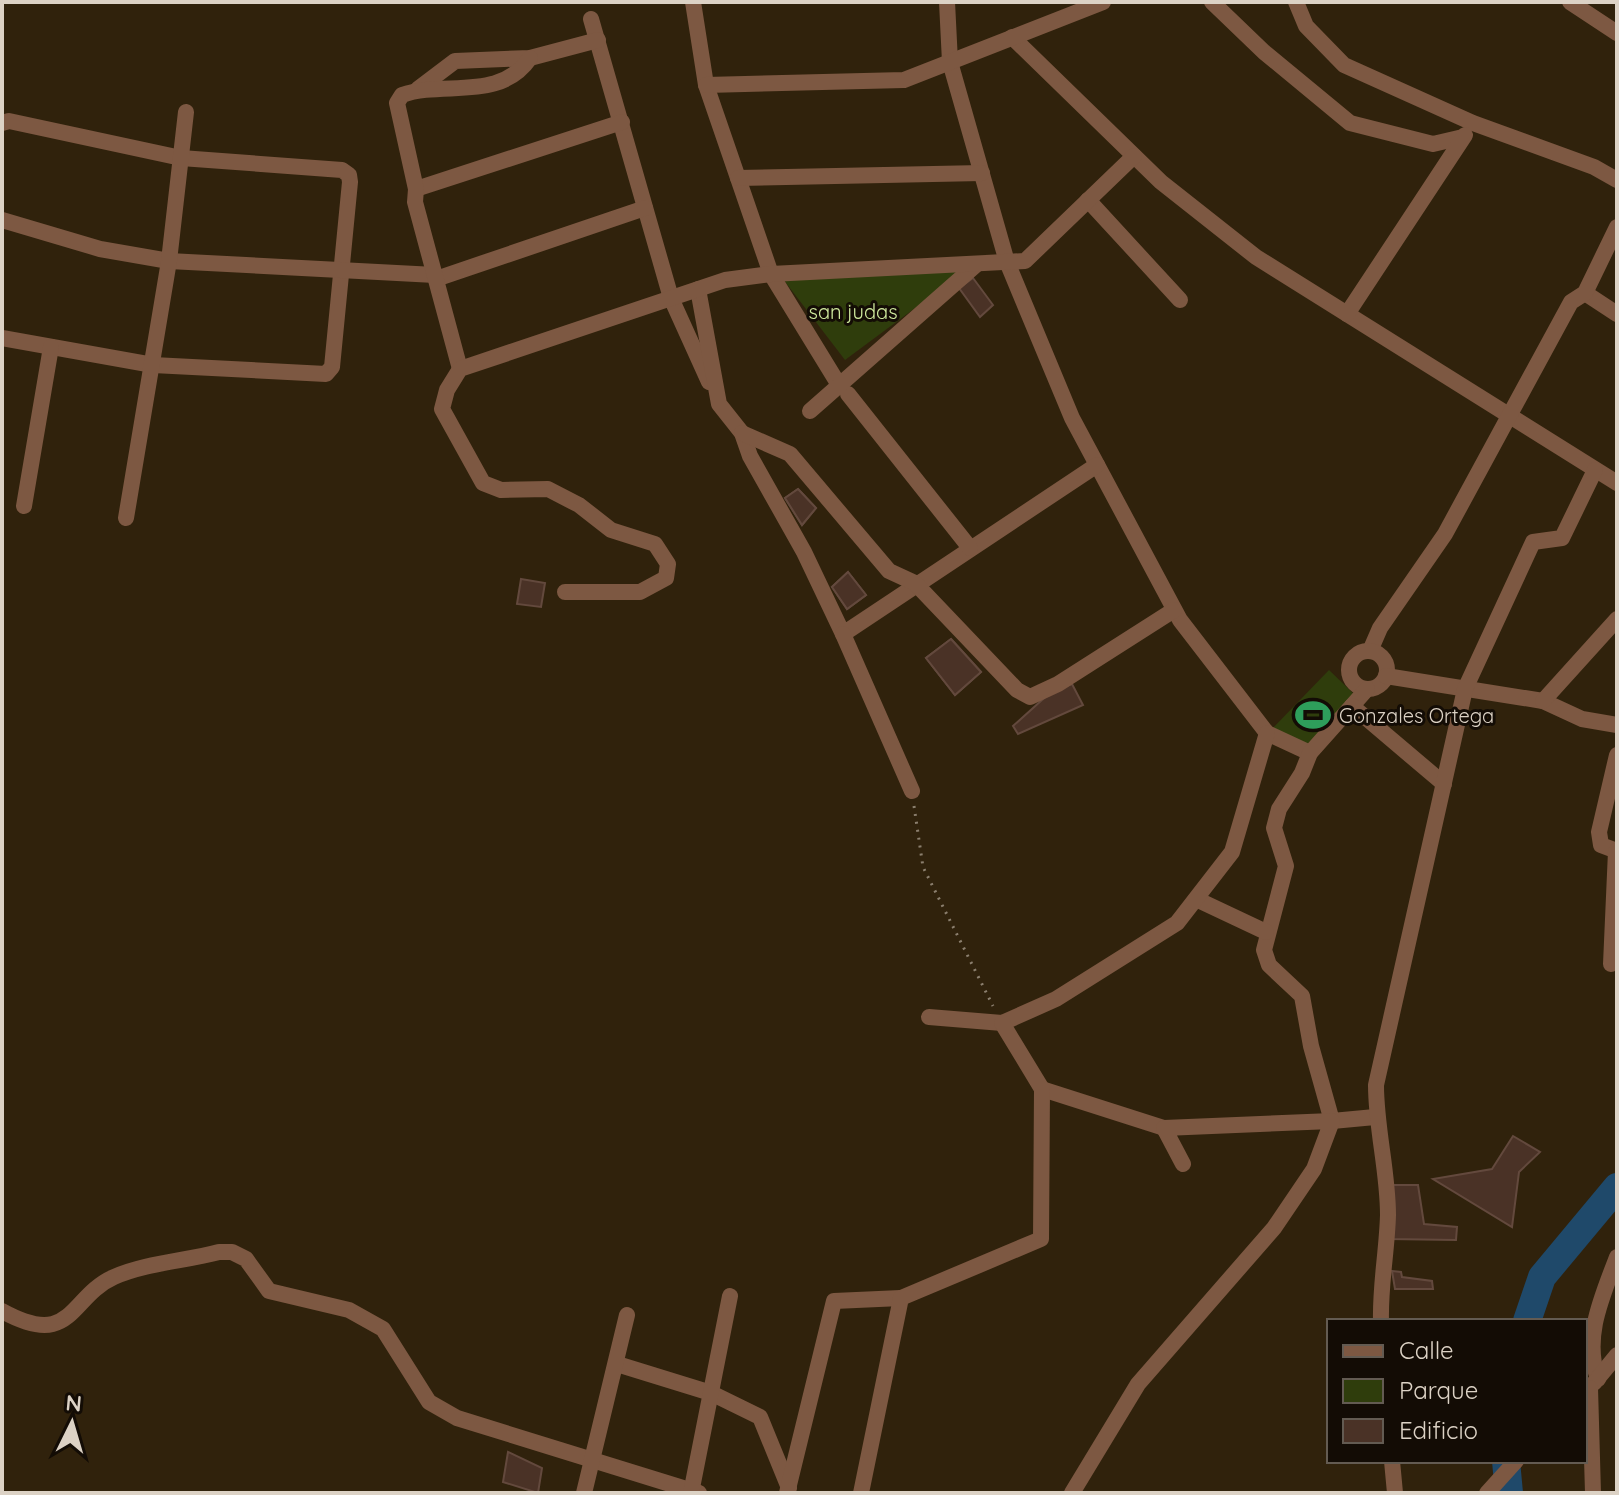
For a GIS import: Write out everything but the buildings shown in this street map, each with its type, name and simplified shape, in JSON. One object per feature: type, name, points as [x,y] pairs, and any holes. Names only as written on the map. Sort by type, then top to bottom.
[{"type":"street","points":[[693,2],[706,85],[771,274],[844,389],[970,548]]},
{"type":"street","points":[[947,2],[950,62],[1007,262],[1072,418],[1174,610],[1267,733],[1310,753]]},
{"type":"street","points":[[706,85],[904,80],[1103,2]]},
{"type":"street","points":[[1212,2],[1264,52],[1350,123],[1433,144],[1468,130]]},
{"type":"street","points":[[1296,2],[1306,26],[1344,65],[1468,130],[1594,167],[1617,180]]},
{"type":"street","points":[[1570,2],[1617,33]]},
{"type":"street","points":[[591,19],[671,298],[719,404],[742,433],[750,456],[804,552],[912,791]]},
{"type":"street","points":[[1012,37],[1161,182],[1256,257],[1617,483]]},
{"type":"street","points":[[460,369],[415,202],[416,189],[397,103],[402,95],[418,89],[455,61],[530,58],[598,40]]},
{"type":"street","points":[[418,89],[450,91],[502,82],[521,72],[530,58]]},
{"type":"street","points":[[126,518],[169,261],[186,112]]},
{"type":"street","points":[[2,123],[9,121],[181,158],[342,170],[349,175],[350,182],[348,270],[332,367],[326,374],[153,365],[2,338]]},
{"type":"street","points":[[416,189],[622,122]]},
{"type":"street","points":[[1347,314],[1468,130]]},
{"type":"street","points":[[565,592],[640,592],[666,578],[668,564],[655,544],[611,530],[579,505],[548,489],[501,490],[483,483],[442,409],[447,390],[460,369],[725,280],[771,274],[1025,261],[1134,156]]},
{"type":"street","points":[[738,178],[982,173]]},
{"type":"street","points":[[1088,200],[1180,300]]},
{"type":"street","points":[[2,220],[100,249],[169,261],[436,277],[645,208]]},
{"type":"street","points":[[1367,689],[1354,682],[1349,669],[1356,656],[1370,651],[1380,628],[1445,534],[1571,302],[1585,293],[1617,227]]},
{"type":"street","points":[[810,411],[844,389],[977,264]]},
{"type":"street","points":[[698,289],[719,404]]},
{"type":"street","points":[[1585,293],[1617,314]]},
{"type":"street","points":[[24,506],[51,347]]},
{"type":"street","points":[[742,433],[790,454],[889,571],[915,583],[1017,690],[1030,697],[1058,684],[1174,610]]},
{"type":"street","points":[[843,634],[915,583],[1097,465]]},
{"type":"street","points":[[1381,1319],[1380,1288],[1388,1217],[1385,1158],[1375,1117],[1376,1085],[1465,689],[1533,542],[1562,538],[1595,470]]},
{"type":"street","points":[[1543,701],[1617,619]]},
{"type":"street","points":[[1072,1493],[1138,1384],[1274,1228],[1314,1169],[1332,1121],[1311,1046],[1302,996],[1269,965],[1264,950],[1266,932],[1286,866],[1274,828],[1279,809],[1302,773],[1310,753],[1367,689],[1380,684],[1386,676],[1383,658],[1370,651]]},
{"type":"street","points":[[1386,676],[1543,701],[1582,719],[1617,725]]},
{"type":"street","points":[[1352,706],[1444,784]]},
{"type":"street","points":[[929,1017],[1002,1023],[1056,999],[1177,923],[1232,852],[1267,733]]},
{"type":"street","points":[[1611,964],[1616,851],[1601,845],[1599,832],[1617,755]]},
{"type":"street","points":[[1196,899],[1266,932]]},
{"type":"street","points":[[788,1490],[834,1301],[901,1298],[1041,1239],[1042,1089],[1002,1023]]},
{"type":"street","points":[[1042,1089],[1164,1128],[1375,1117]]},
{"type":"street","points":[[1164,1128],[1183,1164]]},
{"type":"street","points":[[2,1311],[38,1325],[70,1319],[112,1278],[145,1267],[232,1252],[246,1259],[269,1291],[349,1310],[383,1329],[429,1402],[457,1418],[694,1492],[730,1296]]},
{"type":"street","points":[[1593,1493],[1591,1359],[1596,1313],[1617,1257]]},
{"type":"street","points":[[861,1493],[901,1298]]},
{"type":"street","points":[[584,1493],[627,1315]]},
{"type":"street","points":[[1591,1387],[1617,1355]]},
{"type":"street","points":[[617,1364],[711,1393],[760,1417],[788,1490]]},
{"type":"street","points":[[1392,1463],[1395,1493]]},
{"type":"street","points":[[1487,1493],[1514,1463]]},
{"type":"path","points":[[912,791],[923,867],[1002,1023]]},
{"type":"green space","name":"san judas","points":[[973,265],[845,360],[783,279]]},
{"type":"green space","name":"Gonzales Ortega","points":[[1329,670],[1357,697],[1302,749],[1268,733]]},
{"type":"waterway","points":[[1528,1319],[1542,1277],[1617,1187]]},
{"type":"waterway","points":[[1506,1463],[1509,1493]]},
{"type":"place","name":"Gonzales Ortega","points":[[1313,715]]}]
